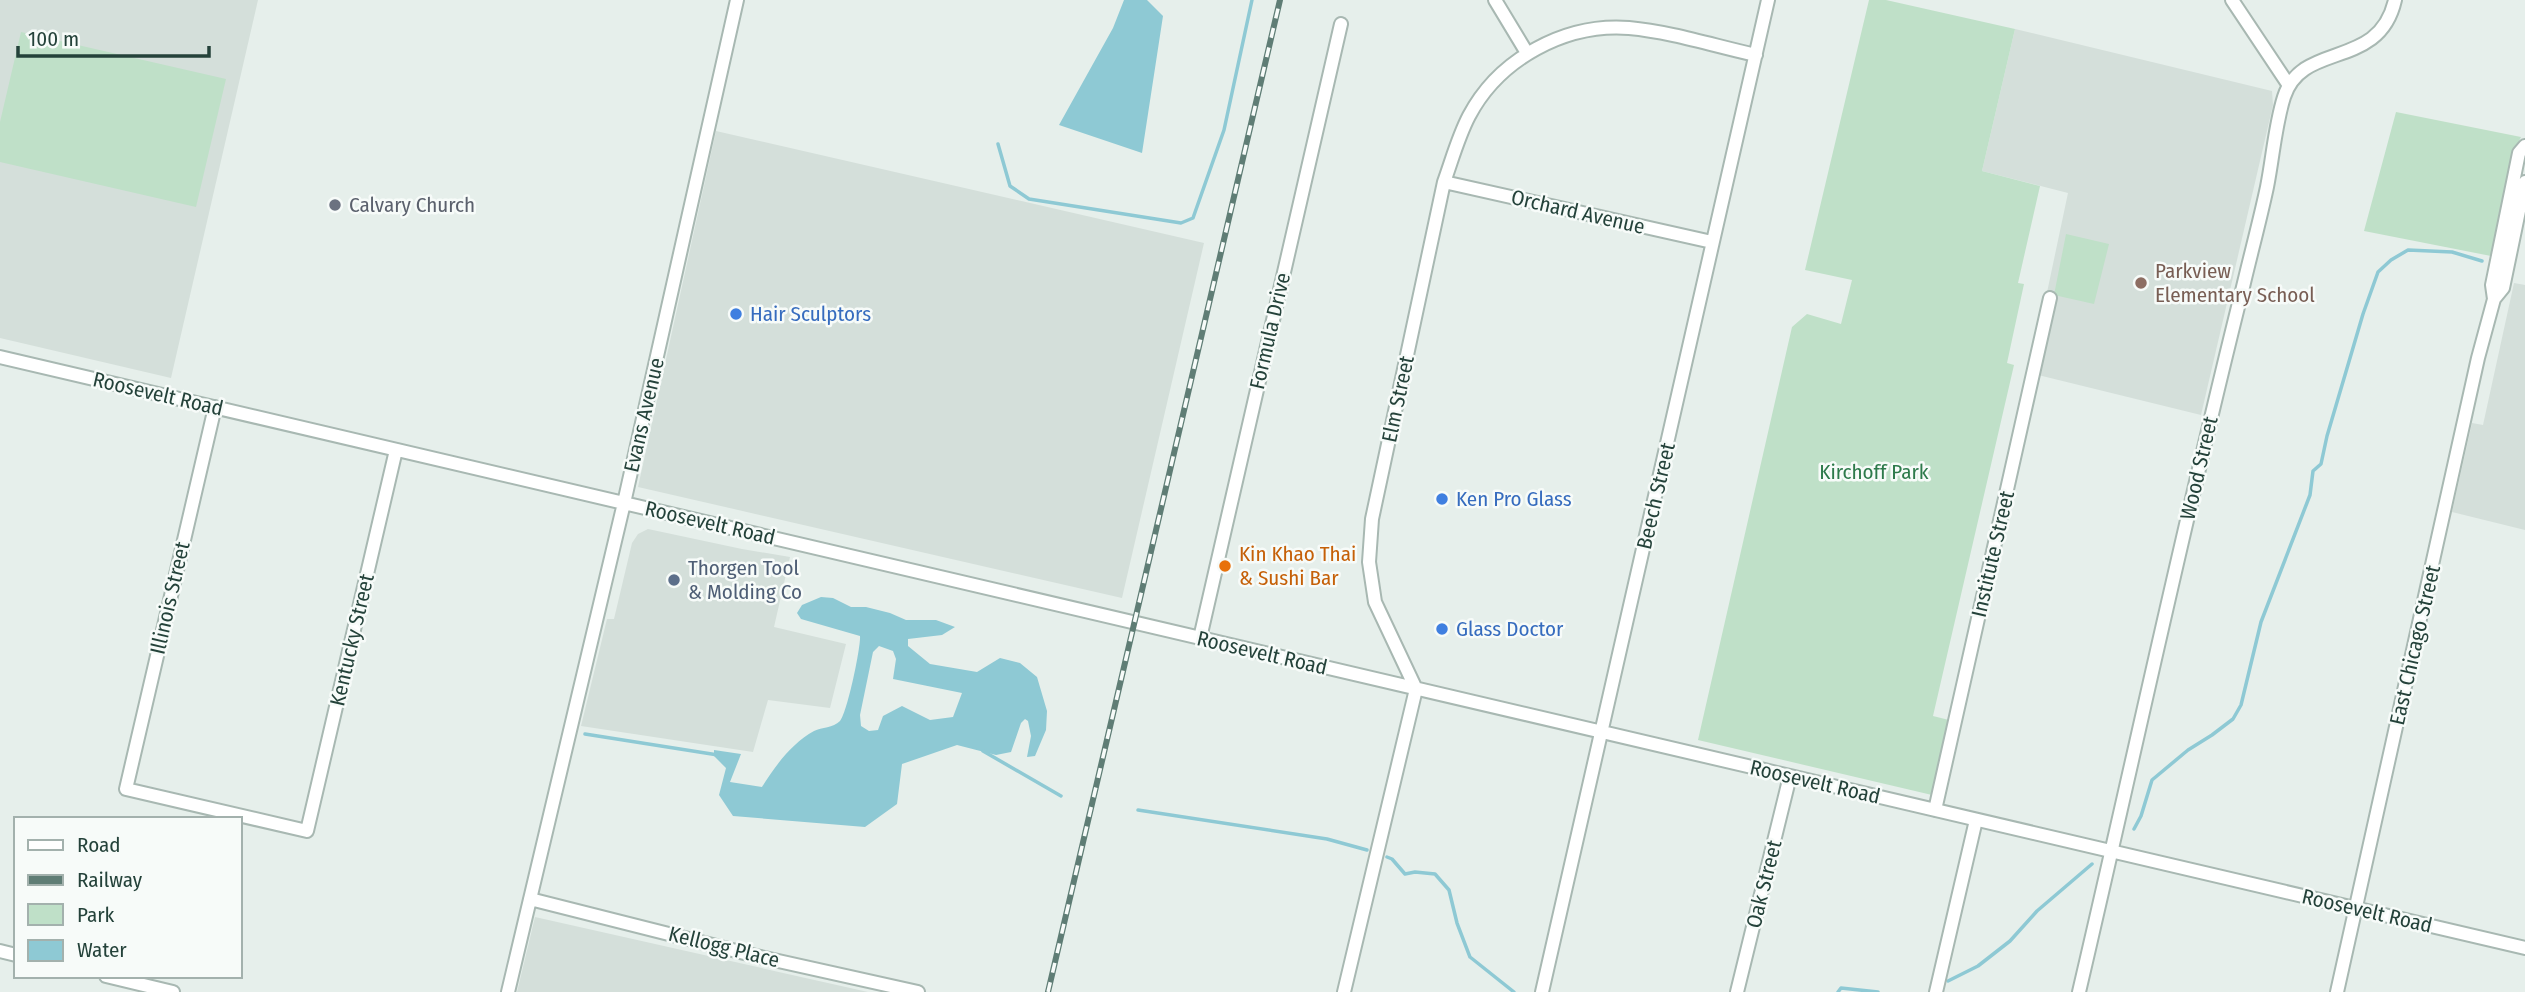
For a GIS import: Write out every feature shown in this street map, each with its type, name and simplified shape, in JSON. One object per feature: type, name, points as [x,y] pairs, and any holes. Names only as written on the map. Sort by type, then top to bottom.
[{"type":"street","name":"Evans Avenue","points":[[508,992],[624,503],[737,0]]},
{"type":"street","points":[[1495,0],[1527,53]]},
{"type":"street","name":"Beech Street","points":[[1542,992],[1768,0]]},
{"type":"street","points":[[2232,0],[2288,84],[2298,73],[2310,66],[2371,41],[2387,24],[2395,0]]},
{"type":"street","name":"Formula Drive","points":[[1200,638],[1341,24]]},
{"type":"street","name":"Elm Street","points":[[1416,689],[1375,602],[1368,562],[1372,519],[1444,182],[1458,139],[1479,99],[1503,72],[1527,53],[1576,33],[1611,28],[1646,31],[1756,55]]},
{"type":"street","name":"Wood Street","points":[[2079,992],[2212,409],[2267,189],[2288,84]]},
{"type":"street","name":"East Chicago Street","points":[[2337,992],[2494,299],[2492,285],[2519,153],[2525,146]]},
{"type":"street","name":"Orchard Avenue","points":[[1444,182],[1712,242]]},
{"type":"street","name":"East Chicago Street","points":[[2494,299],[2503,288],[2525,182]]},
{"type":"street","name":"Institute Street","points":[[1935,810],[2050,298]]},
{"type":"street","name":"Roosevelt Road","points":[[0,357],[2525,948]]},
{"type":"street","name":"Illinois Street","points":[[215,407],[126,789],[307,831]]},
{"type":"street","name":"Kentucky Street","points":[[307,831],[397,450]]},
{"type":"street","points":[[1344,992],[1416,689]]},
{"type":"street","name":"Oak Street","points":[[1737,992],[1790,776]]},
{"type":"street","points":[[1936,992],[1976,820]]},
{"type":"street","name":"Kellogg Place","points":[[530,899],[756,956],[918,992]]},
{"type":"street","points":[[114,978],[173,992]]},
{"type":"shaded area","points":[[0,0],[258,0],[171,378],[0,338]]},
{"type":"shaded area","name":"Parkview Elementary School","points":[[2015,29],[2272,91],[2273,105],[2201,415],[2030,373],[2068,193],[1982,171]]},
{"type":"shaded area","points":[[716,131],[1204,243],[1122,598],[638,487]]},
{"type":"shaded area","points":[[2514,283],[2525,285],[2525,530],[2452,512],[2472,423],[2483,425]]},
{"type":"shaded area","points":[[648,529],[790,557],[774,627],[846,644],[830,708],[768,700],[753,752],[581,726],[607,619],[614,619],[632,543],[638,534]]},
{"type":"shaded area","points":[[535,917],[868,992],[517,992]]},
{"type":"green space","name":"Kirchoff Park","points":[[1869,0],[1886,0],[2015,29],[1982,171],[2040,186],[2018,283],[2024,284],[2007,363],[2014,365],[1933,716],[1949,720],[1932,795],[1698,740],[1792,327],[1807,314],[1841,324],[1852,280],[1805,270]]},
{"type":"green space","points":[[21,32],[226,79],[196,207],[0,162],[0,122]]},
{"type":"green space","points":[[2396,112],[2521,137],[2515,149],[2491,256],[2364,231]]},
{"type":"green space","points":[[2066,234],[2109,244],[2094,304],[2054,295]]},
{"type":"water","points":[[1124,0],[1147,0],[1163,16],[1142,153],[1059,125],[1113,28]]},
{"type":"water","points":[[821,597],[833,598],[851,607],[866,607],[906,620],[936,620],[955,627],[942,635],[908,639],[908,646],[930,664],[977,672],[1000,658],[1020,663],[1037,677],[1047,711],[1046,730],[1035,756],[1027,757],[1031,736],[1028,721],[1025,719],[1021,723],[1011,752],[996,755],[957,745],[902,764],[897,804],[865,827],[733,816],[719,795],[726,768],[714,756],[714,750],[741,754],[730,782],[762,787],[791,748],[814,731],[837,723],[843,716],[856,666],[860,636],[801,619],[797,613],[802,605]],"holes":[[[879,646],[893,651],[896,659],[893,679],[962,693],[953,717],[930,720],[902,706],[883,716],[878,730],[869,731],[861,726],[860,715],[873,652]]]},
{"type":"waterway","points":[[998,144],[1010,186],[1029,199],[1181,223],[1193,218],[1224,130],[1252,0]]},
{"type":"waterway","points":[[2134,829],[2152,780],[2188,750],[2233,719],[2241,705],[2261,622],[2310,495],[2313,471],[2321,464],[2363,314],[2378,272],[2408,250],[2452,252],[2482,261]]},
{"type":"waterway","points":[[585,734],[718,755]]},
{"type":"waterway","points":[[983,751],[1061,796]]},
{"type":"waterway","points":[[1138,810],[1327,839],[1367,850]]},
{"type":"waterway","points":[[1387,857],[1405,874],[1435,874],[1449,890],[1457,923],[1470,957],[1514,992]]},
{"type":"waterway","points":[[1948,981],[1978,966],[2010,941],[2037,911],[2092,864]]},
{"type":"waterway","points":[[1838,992],[1841,988],[1878,992]]},
{"type":"railway","points":[[1048,992],[1280,0]]},
{"type":"place","name":"Calvary Church","points":[[335,205]]},
{"type":"place","name":"Parkview Elementary School","points":[[2141,283]]},
{"type":"place","name":"Hair Sculptors","points":[[736,314]]},
{"type":"place","name":"Ken Pro Glass","points":[[1442,499]]},
{"type":"place","name":"Kin Khao Thai & Sushi Bar","points":[[1225,566]]},
{"type":"place","name":"Thorgen Tool & Molding Co","points":[[674,580]]},
{"type":"place","name":"Glass Doctor","points":[[1442,629]]}]
